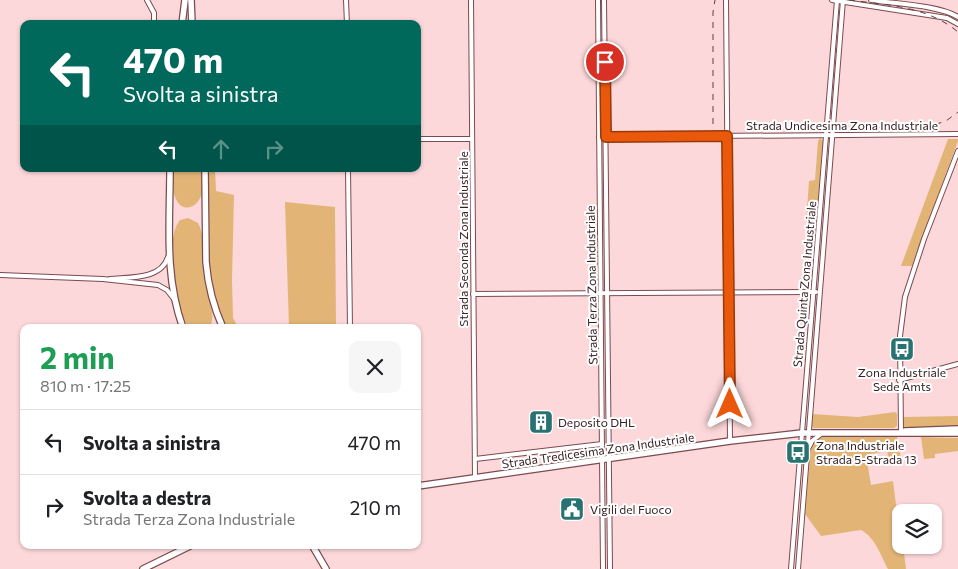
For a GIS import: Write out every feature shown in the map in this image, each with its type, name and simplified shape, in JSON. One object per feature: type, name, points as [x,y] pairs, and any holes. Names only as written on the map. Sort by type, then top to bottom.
[{"type":"main road","points":[[182,20],[185,0]]},
{"type":"main road","points":[[191,0],[192,20]]},
{"type":"main road","points":[[170,172],[169,262],[174,299],[182,324]]},
{"type":"main road","points":[[205,172],[206,270],[212,302],[221,324]]},
{"type":"main road","points":[[901,433],[908,430],[958,429]]},
{"type":"main road","name":"Strada Tredicesima Zona Industriale","points":[[421,486],[730,441],[823,432],[901,433]]},
{"type":"main road","points":[[901,433],[958,434]]},
{"type":"main road","points":[[143,569],[184,549]]},
{"type":"main road","points":[[315,549],[326,569]]},
{"type":"main road","points":[[319,549],[321,559]]},
{"type":"street","points":[[147,0],[154,13],[154,20]]},
{"type":"street","points":[[346,0],[347,20]]},
{"type":"street","name":"Strada Seconda Zona Industriale","points":[[471,0],[475,478]]},
{"type":"street","name":"Strada Terza Zona Industriale","points":[[598,0],[602,444],[606,460],[610,569]]},
{"type":"street","name":"Strada Terza Zona Industriale","points":[[604,0],[609,402],[604,569]]},
{"type":"street","points":[[726,0],[730,441]]},
{"type":"street","points":[[832,0],[947,18],[958,24]]},
{"type":"street","name":"Strada Quinta Zona Industriale","points":[[798,569],[808,449],[805,433],[814,292],[837,0]]},
{"type":"street","points":[[872,0],[946,12],[958,17]]},
{"type":"street","name":"Strada Quinta Zona Industriale","points":[[792,569],[821,292],[843,1]]},
{"type":"street","points":[[920,7],[920,13]]},
{"type":"street","points":[[598,26],[604,26]]},
{"type":"street","points":[[832,62],[838,62]]},
{"type":"street","points":[[599,116],[606,116]]},
{"type":"street","name":"Strada Undicesima Zona Industriale","points":[[599,137],[958,134]]},
{"type":"street","points":[[421,139],[472,139]]},
{"type":"street","points":[[901,433],[900,336],[906,297],[924,239],[958,150]]},
{"type":"street","points":[[348,172],[350,324]]},
{"type":"street","points":[[600,223],[606,223]]},
{"type":"street","points":[[103,279],[137,277],[159,270],[166,264],[170,248]]},
{"type":"street","points":[[816,266],[822,266]]},
{"type":"street","points":[[0,275],[103,279],[162,286],[174,299]]},
{"type":"street","points":[[473,294],[821,292]]},
{"type":"street","points":[[899,380],[958,364]]},
{"type":"street","points":[[602,402],[609,402]]},
{"type":"street","points":[[808,449],[812,441],[823,432]]},
{"type":"street","points":[[475,459],[602,444]]},
{"type":"shaded area","points":[[820,138],[823,141],[816,223],[806,223],[809,181],[815,180],[818,141]]},
{"type":"shaded area","points":[[948,139],[958,139],[958,141],[912,266],[901,266]]},
{"type":"shaded area","points":[[173,172],[202,172],[202,193],[197,203],[189,207],[181,206],[175,197]]},
{"type":"shaded area","points":[[209,172],[215,172],[216,191],[234,195],[232,280],[233,318],[236,324],[226,324],[213,292],[210,278],[208,231]]},
{"type":"shaded area","points":[[285,202],[335,207],[336,324],[289,324]]},
{"type":"shaded area","points":[[188,218],[198,223],[202,235],[204,277],[212,315],[211,324],[187,324],[179,304],[172,257],[175,229],[180,220]]},
{"type":"shaded area","points":[[895,412],[897,414],[897,426],[894,428],[813,428],[811,424],[812,414],[858,417]]},
{"type":"shaded area","points":[[958,416],[958,426],[904,427],[903,417]]},
{"type":"shaded area","points":[[819,437],[897,437],[902,464],[890,466],[887,451],[866,455],[871,485],[893,481],[896,504],[892,504],[892,554],[904,554],[906,569],[888,569],[874,542],[861,530],[821,536],[805,514],[811,446]]},
{"type":"shaded area","points":[[921,437],[958,438],[958,451],[935,454],[935,458],[924,459]]},
{"type":"railway","points":[[713,124],[713,12],[715,0]]},
{"type":"railway","points":[[849,0],[892,5],[920,12],[946,23],[958,32]]},
{"type":"railway","points":[[840,128],[927,127],[946,121],[958,112]]},
{"type":"place","name":"Zona Industriale Sede Amts","points":[[902,349]]},
{"type":"place","name":"Deposito DHL","points":[[541,422]]},
{"type":"place","name":"Zona Industriale Strada 5-Strada 13","points":[[798,452]]},
{"type":"place","name":"Vigili del Fuoco","points":[[572,509]]},
{"type":"route","points":[[605,62],[606,137],[727,136],[730,404]]}]
